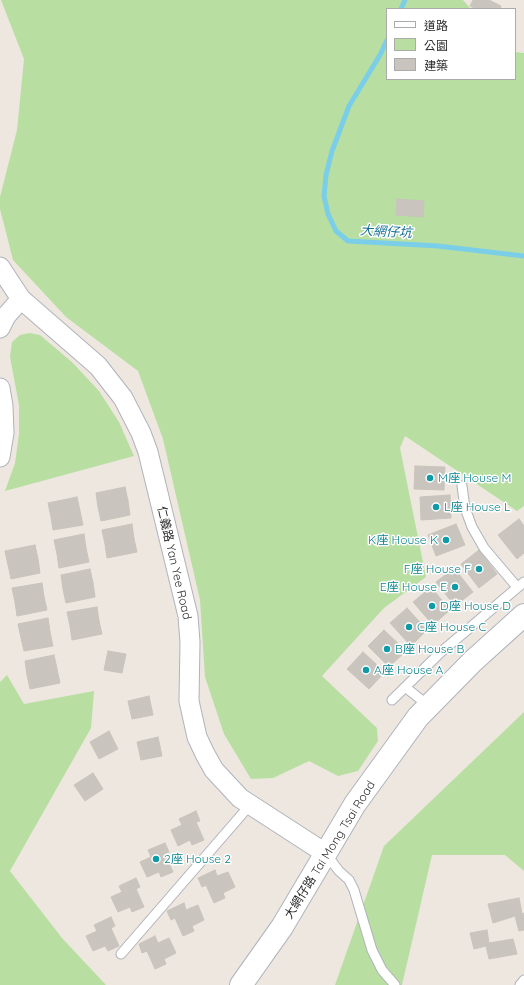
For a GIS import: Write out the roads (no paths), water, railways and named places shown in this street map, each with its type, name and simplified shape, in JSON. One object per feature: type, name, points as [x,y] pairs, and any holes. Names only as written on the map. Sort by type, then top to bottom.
[{"type":"street","name":"仁義路 Yan Yee Road","points":[[0,267],[21,299],[98,366],[123,398],[141,433],[148,452],[188,616],[190,642],[189,701],[197,737],[214,770],[240,798],[325,853]]},
{"type":"street","points":[[0,328],[6,316],[21,299]]},
{"type":"street","points":[[0,388],[3,406],[4,433],[0,457]]},
{"type":"street","name":"大網仔路 Tai Mong Tsai Road","points":[[241,985],[270,947],[355,804],[418,717],[473,661],[524,615]]},
{"type":"lane","points":[[392,700],[441,652],[520,584],[484,548],[472,527],[465,508],[462,486]]},
{"type":"lane","points":[[405,687],[429,706]]},
{"type":"lane","points":[[121,954],[250,805]]},
{"type":"lane","points":[[325,853],[339,871],[349,880],[354,890],[372,950],[382,970],[395,985]]},
{"type":"lane","points":[[520,985],[524,980]]},
{"type":"waterway","name":"大網仔坑","points":[[401,8],[405,0]]},
{"type":"waterway","name":"大網仔坑","points":[[386,42],[380,55],[349,106],[332,151],[326,175],[324,196],[328,214],[336,231],[348,241],[438,246],[524,256]]},
{"type":"place","name":"M座 House M","points":[[430,478]]},
{"type":"place","name":"L座 House L","points":[[436,507]]},
{"type":"place","name":"K座 House K","points":[[446,540]]},
{"type":"place","name":"F座 House F","points":[[479,569]]},
{"type":"place","name":"E座 House E","points":[[455,587]]},
{"type":"place","name":"D座 House D","points":[[432,606]]},
{"type":"place","name":"C座 House C","points":[[409,627]]},
{"type":"place","name":"B座 House B","points":[[387,649]]},
{"type":"place","name":"A座 House A","points":[[366,670]]},
{"type":"place","name":"2座 House 2","points":[[156,859]]}]
